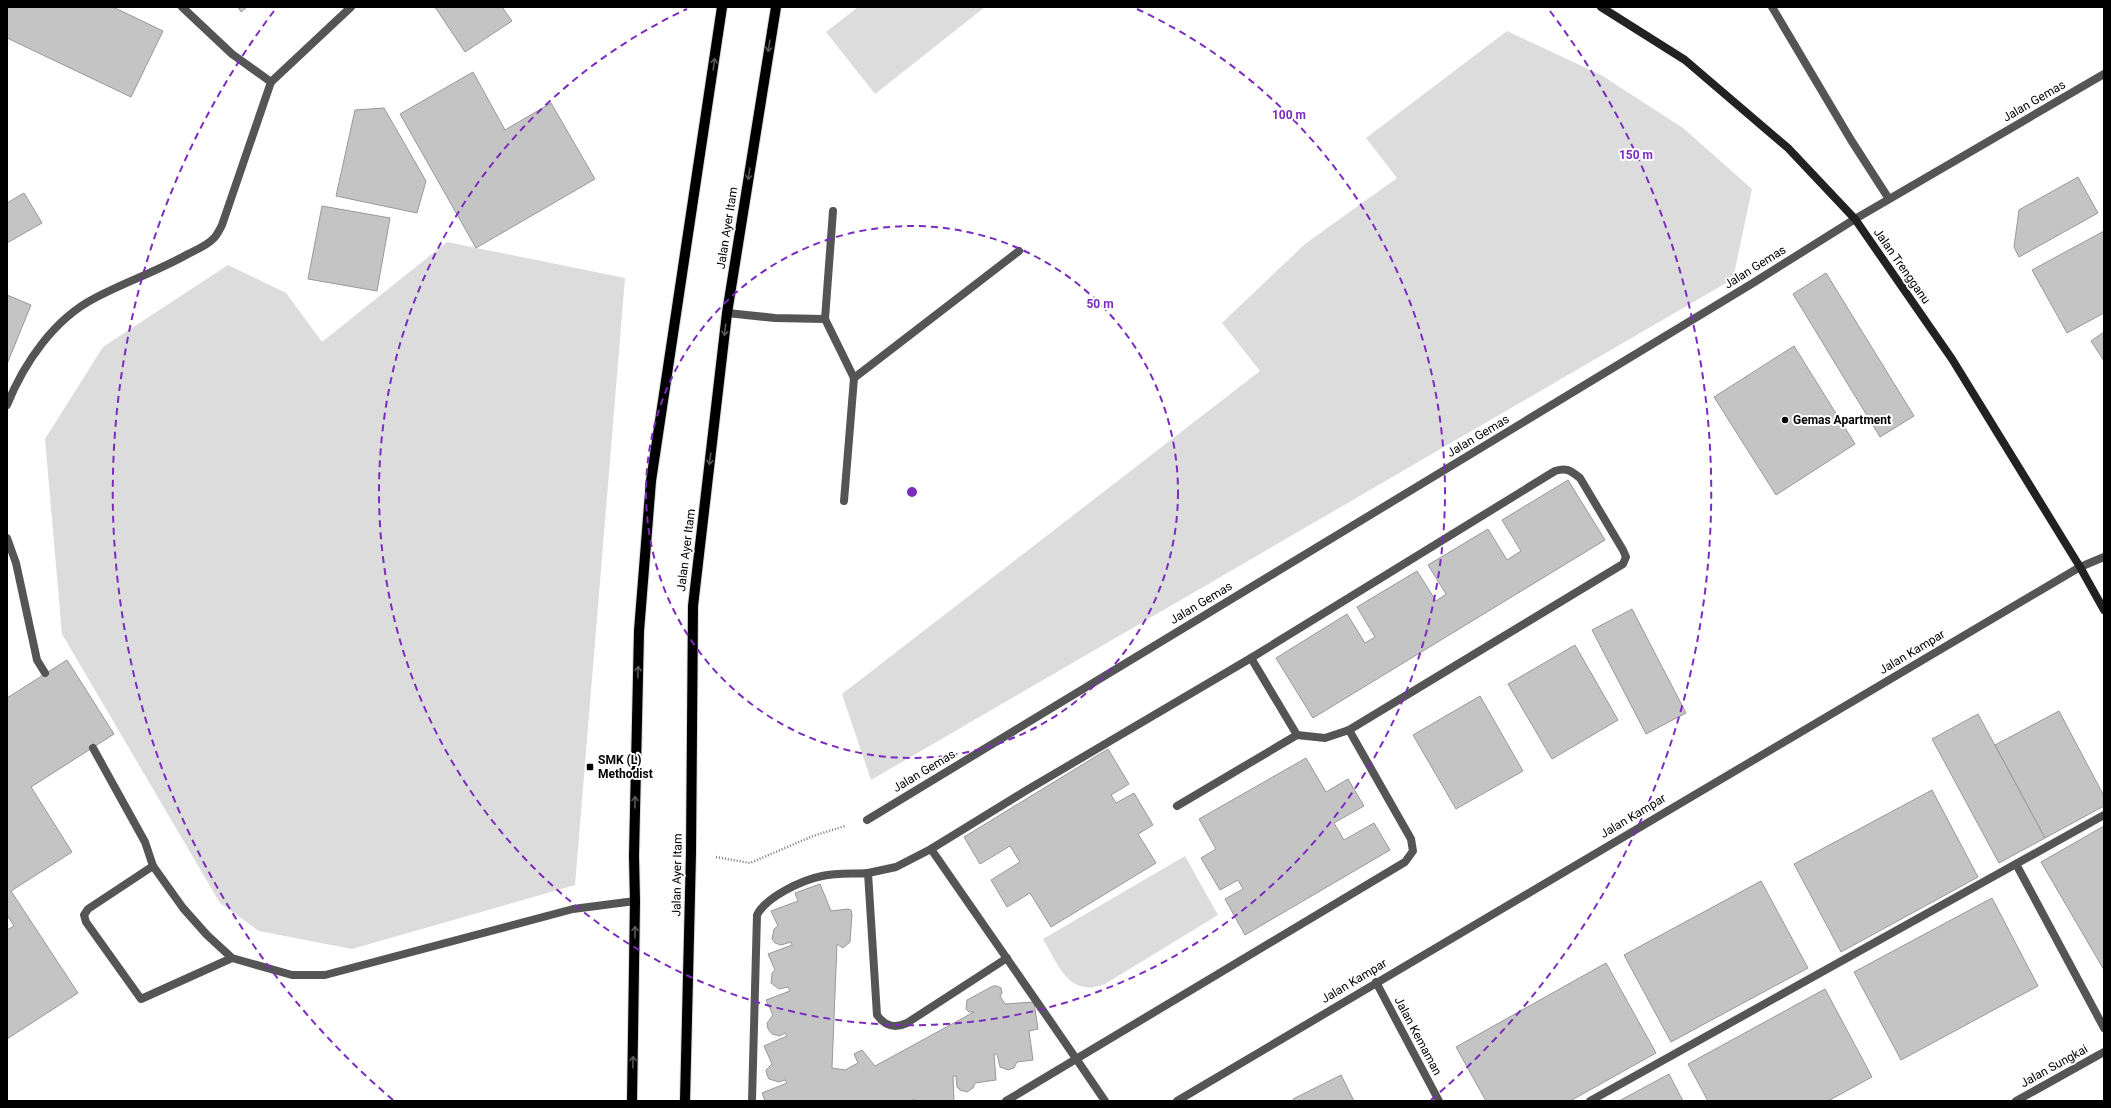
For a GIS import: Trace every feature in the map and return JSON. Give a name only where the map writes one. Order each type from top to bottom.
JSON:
[{"type":"main road","points":[[632,1101],[635,901],[634,856],[639,631],[651,481],[722,7]]},
{"type":"main road","name":"Jalan Ayer Itam","points":[[685,1101],[691,853],[693,606],[726,313],[776,7]]},
{"type":"main road","name":"Jalan Trengganu","points":[[1602,7],[1685,60],[1788,148],[1855,219],[1952,359],[2080,566],[2104,610]]},
{"type":"street","points":[[182,7],[232,54],[271,82]]},
{"type":"street","points":[[7,404],[28,363],[45,340],[67,317],[94,299],[164,268],[214,238],[222,225],[271,82],[351,7]]},
{"type":"street","points":[[1772,7],[1851,140],[1889,200]]},
{"type":"street","name":"Jalan Gemas","points":[[867,820],[1753,283],[1855,219],[2104,74]]},
{"type":"street","points":[[833,211],[825,319],[854,378],[844,501]]},
{"type":"street","points":[[854,378],[1020,251]]},
{"type":"street","points":[[726,313],[775,318],[825,319]]},
{"type":"street","points":[[752,1101],[756,915],[768,901],[800,884],[820,877],[868,873],[896,867],[931,849],[1027,790],[1251,658],[1555,471],[1564,468],[1572,471],[1580,478],[1624,550],[1626,557],[1623,564],[1349,730],[1325,738],[1297,735],[1177,806]]},
{"type":"street","points":[[7,538],[16,563],[37,660],[45,673]]},
{"type":"street","name":"Jalan Kampar","points":[[1177,1101],[2080,566],[2104,557]]},
{"type":"street","points":[[1251,658],[1297,735]]},
{"type":"street","points":[[1006,1101],[1077,1060],[1405,862],[1413,851],[1412,839],[1349,730]]},
{"type":"street","points":[[93,748],[145,842],[153,866],[183,908],[207,935],[232,958],[292,974],[325,975],[573,909],[635,901]]},
{"type":"street","points":[[1590,1101],[2104,815]]},
{"type":"street","points":[[931,849],[1106,1101]]},
{"type":"street","points":[[2016,864],[2104,1028]]},
{"type":"street","points":[[153,866],[88,909],[84,915],[86,922],[137,996],[141,999],[146,997],[232,958]]},
{"type":"street","points":[[868,873],[875,1005],[876,1015],[883,1023],[899,1027],[907,1023],[1007,958]]},
{"type":"street","name":"Jalan Kemaman","points":[[1376,982],[1439,1101]]},
{"type":"street","name":"Jalan Sungkai","points":[[2016,1101],[2104,1052]]},
{"type":"path","points":[[691,853],[750,863],[813,836],[867,820]]},
{"type":"shaded area","points":[[858,7],[985,7],[875,94],[826,32]]},
{"type":"shaded area","points":[[1507,31],[1601,75],[1683,128],[1752,189],[1733,279],[871,780],[842,694],[1260,371],[1222,323],[1305,244],[1397,178],[1366,138]]},
{"type":"shaded area","points":[[447,242],[625,278],[575,885],[352,949],[259,931],[220,903],[62,634],[45,439],[103,347],[228,265],[286,293],[322,342]]},
{"type":"shaded area","points":[[1185,856],[1218,915],[1105,984],[1093,987],[1082,987],[1066,977],[1043,939]]},
{"type":"building","points":[[7,7],[113,7],[163,31],[131,97],[7,38]]},
{"type":"building","points":[[238,7],[247,7],[241,12]]},
{"type":"building","points":[[435,7],[502,7],[512,21],[465,52]]},
{"type":"building","points":[[473,72],[505,130],[551,103],[595,179],[476,248],[400,114]]},
{"type":"building","points":[[384,108],[426,181],[417,213],[336,196],[355,110]]},
{"type":"building","points":[[2078,177],[2098,213],[2019,257],[2014,247],[2019,210]]},
{"type":"building","points":[[24,193],[42,223],[7,243],[7,203]]},
{"type":"building","points":[[322,206],[390,218],[377,291],[308,279]]},
{"type":"building","points":[[2104,231],[2104,313],[2067,333],[2032,270]]},
{"type":"building","points":[[1826,273],[1914,416],[1880,437],[1793,294]]},
{"type":"building","points":[[7,295],[31,305],[7,364]]},
{"type":"building","points":[[2104,332],[2104,361],[2091,341]]},
{"type":"building","name":"Gemas Apartment","points":[[1794,346],[1855,444],[1776,495],[1714,397]]},
{"type":"building","points":[[1568,480],[1605,540],[1313,718],[1276,658],[1347,614],[1365,643],[1375,637],[1357,607],[1417,571],[1436,601],[1446,594],[1428,565],[1488,529],[1507,560],[1521,551],[1502,520]]},
{"type":"building","points":[[1632,609],[1686,713],[1646,734],[1592,630]]},
{"type":"building","points":[[1575,645],[1618,720],[1552,759],[1508,684]]},
{"type":"building","points":[[67,660],[114,734],[31,787],[72,852],[11,891],[78,993],[7,1039],[7,930],[14,926],[7,915],[7,698]]},
{"type":"building","points":[[1480,696],[1523,771],[1456,809],[1413,735]]},
{"type":"building","points":[[2059,711],[2104,796],[2104,806],[2045,838],[1995,745]]},
{"type":"building","points":[[1978,714],[2045,838],[1999,863],[1932,739]]},
{"type":"building","points":[[1108,749],[1129,784],[1111,795],[1116,803],[1134,793],[1153,825],[1138,834],[1156,863],[1051,927],[1030,893],[1007,907],[991,880],[1020,862],[1010,846],[980,864],[964,837]]},
{"type":"building","points":[[1306,758],[1326,792],[1348,779],[1364,806],[1334,823],[1344,840],[1374,823],[1390,850],[1245,935],[1225,899],[1243,889],[1238,880],[1220,890],[1201,858],[1216,849],[1199,819]]},
{"type":"building","points":[[1932,790],[1978,877],[1841,952],[1794,864]]},
{"type":"building","points":[[2104,826],[2104,970],[2041,862]]},
{"type":"building","points":[[1761,881],[1808,968],[1671,1042],[1624,955]]},
{"type":"building","points":[[820,884],[831,911],[848,909],[851,910],[852,914],[850,942],[843,948],[837,944],[832,1068],[845,1070],[858,1063],[854,1054],[862,1050],[875,1066],[974,1012],[969,1012],[966,1009],[967,1000],[993,986],[1001,988],[1002,993],[1000,996],[1005,1004],[1034,1002],[1038,1029],[1029,1031],[1033,1060],[1017,1062],[1014,1068],[1008,1070],[1000,1067],[997,1054],[994,1054],[996,1080],[975,1083],[973,1088],[967,1092],[960,1090],[957,1087],[956,1076],[953,1076],[954,1101],[914,1101],[914,1099],[911,1101],[765,1101],[762,1093],[787,1083],[785,1080],[779,1082],[769,1079],[767,1075],[766,1070],[772,1064],[764,1046],[787,1036],[785,1033],[780,1036],[772,1034],[768,1029],[767,1023],[773,1015],[766,1000],[790,991],[788,987],[779,989],[771,983],[772,973],[775,970],[768,954],[792,945],[791,942],[781,945],[775,943],[772,939],[774,929],[778,926],[771,911],[798,901],[795,893]]},
{"type":"building","points":[[1992,898],[2038,986],[1901,1060],[1854,972]]},
{"type":"building","points":[[1606,963],[1656,1053],[1570,1101],[1486,1101],[1456,1047]]},
{"type":"building","points":[[1825,989],[1872,1077],[1828,1101],[1708,1101],[1688,1064]]},
{"type":"building","points":[[1669,1074],[1683,1101],[1619,1101]]},
{"type":"building","points":[[1341,1075],[1354,1101],[1294,1101],[1293,1099]]},
{"type":"place","name":"Gemas Apartment","points":[[1785,420]]},
{"type":"place","name":"SMK (L) Methodist","points":[[590,767]]}]
